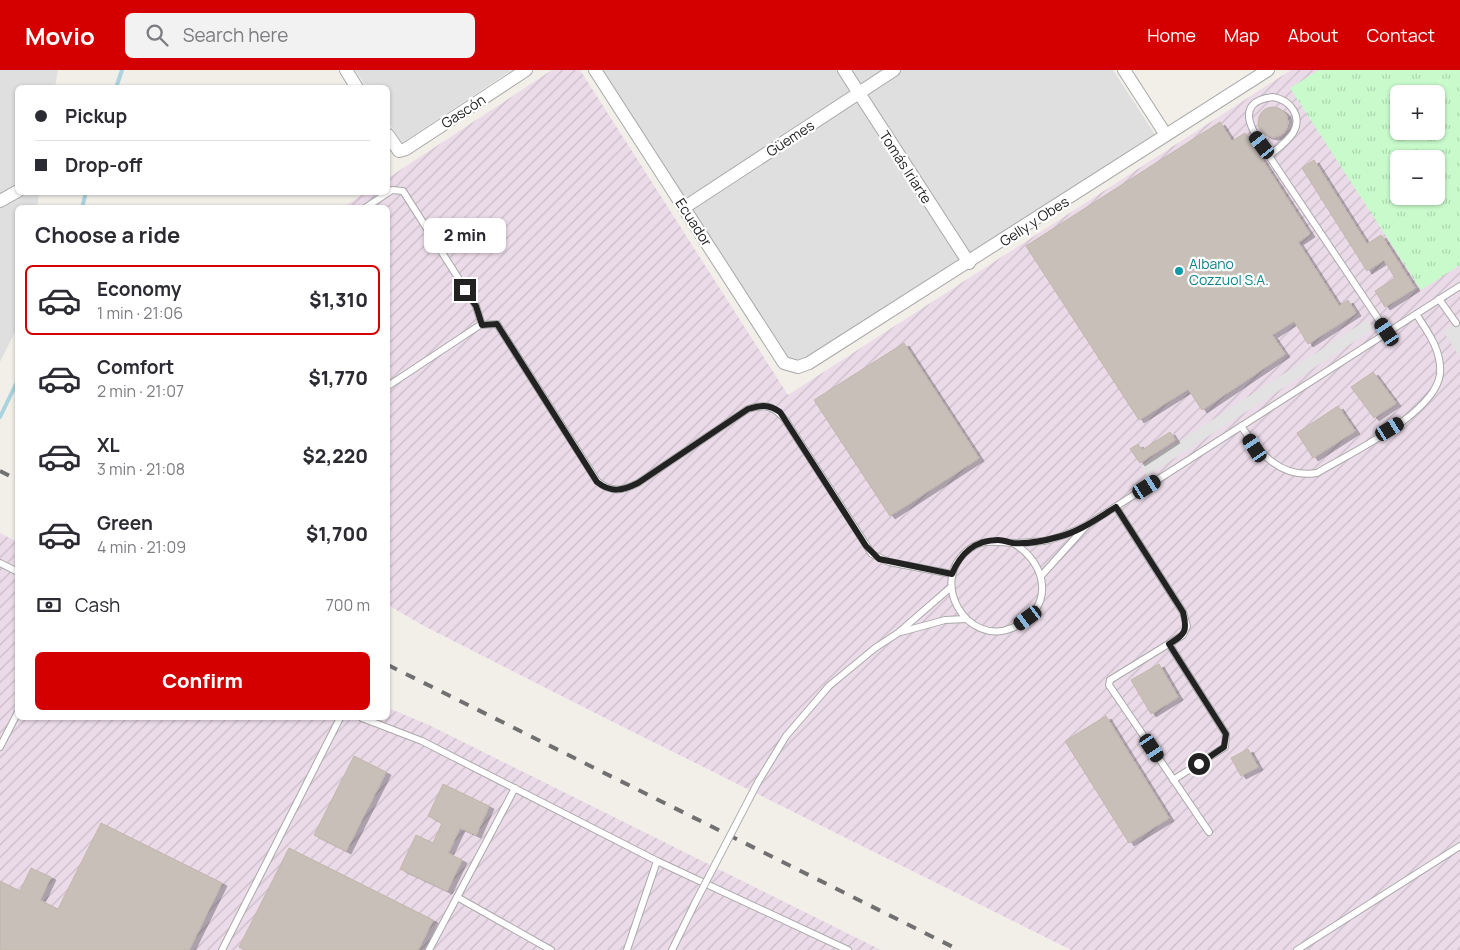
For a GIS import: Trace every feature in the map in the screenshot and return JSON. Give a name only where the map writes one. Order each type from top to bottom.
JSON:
[{"type":"street","points":[[346,70],[355,85]]},
{"type":"street","name":"Gascón","points":[[390,138],[399,151],[406,149],[526,70]]},
{"type":"street","name":"Ecuador","points":[[595,70],[784,363],[798,367]]},
{"type":"street","name":"Tomás Iriarte","points":[[844,70],[969,263]]},
{"type":"street","name":"Güemes","points":[[685,207],[894,70]]},
{"type":"street","points":[[1124,70],[1166,135]]},
{"type":"street","name":"Gelly y Obes","points":[[798,367],[809,363],[969,263],[1268,70]]},
{"type":"street","points":[[0,202],[15,193]]},
{"type":"lane","points":[[1270,156],[1289,138],[1296,124],[1296,116],[1288,103],[1274,97],[1266,98],[1253,106],[1249,121],[1254,135],[1270,156],[1387,332]]},
{"type":"lane","points":[[390,191],[403,191],[476,306],[482,325]]},
{"type":"lane","points":[[369,205],[384,195]]},
{"type":"lane","points":[[1012,543],[1061,537],[1087,525],[1460,286]]},
{"type":"lane","points":[[1439,299],[1456,323]]},
{"type":"lane","points":[[1241,426],[1263,457],[1290,472],[1305,475],[1317,473],[1405,420],[1431,397],[1437,387],[1440,372],[1438,351],[1416,314]]},
{"type":"lane","points":[[390,385],[482,325],[497,324],[597,482],[606,489],[616,490],[627,489],[748,409],[761,405],[772,407],[786,421],[872,554],[889,562],[952,574]]},
{"type":"lane","points":[[1116,507],[1183,612],[1187,626],[1183,636],[1110,680],[1109,685],[1208,832]]},
{"type":"lane","points":[[1041,576],[1087,525]]},
{"type":"lane","points":[[1000,540],[1012,543],[1026,550],[1036,562],[1041,576],[1042,588],[1036,609],[1019,625],[1008,630],[986,630],[966,619],[955,604],[951,587],[952,574],[957,562],[975,545],[1000,540]]},
{"type":"lane","points":[[0,563],[15,570]]},
{"type":"lane","points":[[672,950],[758,782],[786,736],[823,692],[875,648],[898,633],[951,587]]},
{"type":"lane","points":[[898,633],[945,620],[966,619]]},
{"type":"lane","points":[[1169,644],[1226,734],[1227,741],[1224,747],[1173,780]]},
{"type":"lane","points":[[0,747],[15,718]]},
{"type":"lane","points":[[222,950],[339,720]]},
{"type":"lane","points":[[367,720],[422,741],[658,861],[848,950]]},
{"type":"lane","points":[[429,950],[515,788]]},
{"type":"lane","points":[[1297,950],[1460,846]]},
{"type":"lane","points":[[627,950],[658,861]]},
{"type":"lane","points":[[457,898],[551,950]]},
{"type":"shaded area","points":[[0,70],[58,70],[55,85],[15,85],[15,195],[39,195],[37,205],[15,205],[15,332],[0,362]]},
{"type":"shaded area","points":[[355,70],[512,70],[402,143],[390,124],[390,85],[365,85]]},
{"type":"shaded area","points":[[552,70],[580,70],[788,395],[1291,70],[1460,70],[1460,950],[1071,950],[607,719],[422,625],[390,606],[390,205],[347,205],[362,195],[390,195],[390,177]]},
{"type":"shaded area","points":[[602,70],[1113,70],[1156,136],[803,360],[787,358]]},
{"type":"shaded area","points":[[1367,320],[1374,329],[1147,476],[1141,466]]},
{"type":"shaded area","points":[[1460,321],[1460,357],[1443,331]]},
{"type":"shaded area","points":[[0,533],[15,541],[15,720],[390,720],[390,709],[429,725],[881,950],[0,950]]},
{"type":"green space","points":[[1319,70],[1460,70],[1460,265],[1421,290],[1290,88]]},
{"type":"building","points":[[1273,107],[1284,111],[1288,122],[1284,133],[1273,137],[1262,133],[1258,122],[1262,111]]},
{"type":"building","name":"Albano Cozzuol S.A.","points":[[1220,122],[1232,141],[1245,133],[1310,234],[1298,242],[1339,306],[1348,300],[1356,313],[1308,344],[1294,321],[1272,335],[1285,354],[1202,410],[1188,389],[1139,420],[1026,246]]},
{"type":"building","points":[[1314,160],[1367,244],[1381,235],[1415,288],[1385,307],[1375,291],[1395,278],[1384,260],[1367,271],[1302,168]]},
{"type":"building","points":[[904,343],[979,458],[890,516],[814,400]]},
{"type":"building","points":[[1373,372],[1396,403],[1374,418],[1351,387]]},
{"type":"building","points":[[1338,406],[1355,431],[1313,458],[1297,433]]},
{"type":"building","points":[[1170,432],[1175,440],[1140,463],[1130,449],[1138,444],[1142,450]]},
{"type":"building","points":[[1159,664],[1178,697],[1151,714],[1131,680]]},
{"type":"building","points":[[1106,716],[1169,818],[1129,843],[1065,741]]},
{"type":"building","points":[[1248,749],[1258,767],[1241,776],[1231,758]]},
{"type":"building","points":[[354,756],[386,772],[346,851],[314,835]]},
{"type":"building","points":[[443,784],[489,806],[476,835],[460,828],[448,853],[462,860],[447,891],[400,869],[416,835],[433,843],[442,823],[428,816]]},
{"type":"building","points":[[101,823],[222,883],[189,950],[0,950],[0,881],[20,891],[31,868],[51,877],[40,900],[58,909]]},
{"type":"building","points":[[289,848],[433,920],[418,950],[244,950],[239,947]]},
{"type":"waterway","points":[[117,85],[122,70]]},
{"type":"waterway","points":[[83,205],[85,195]]},
{"type":"waterway","points":[[0,417],[15,386]]},
{"type":"railway","points":[[0,471],[15,478]]},
{"type":"railway","points":[[390,666],[959,950]]},
{"type":"place","name":"Albano Cozzuol S.A.","points":[[1179,271]]},
{"type":"route","points":[[465,290],[476,306],[482,325],[497,324],[597,482],[606,489],[627,489],[748,409],[761,405],[772,407],[780,412],[866,546],[879,559],[889,562],[952,574],[957,562],[965,552],[975,545],[987,541],[1000,540],[1012,543],[1061,537],[1087,525],[1116,507],[1183,612],[1187,626],[1183,636],[1169,644],[1226,734],[1227,741],[1224,747],[1199,764]]}]
